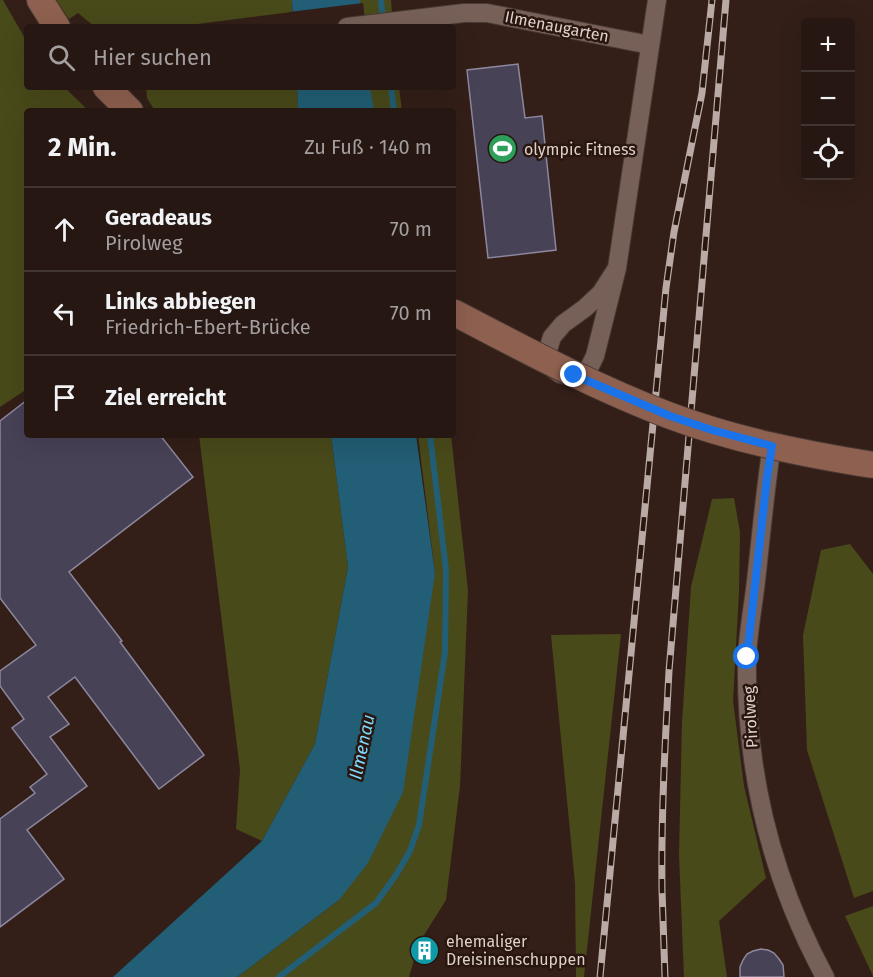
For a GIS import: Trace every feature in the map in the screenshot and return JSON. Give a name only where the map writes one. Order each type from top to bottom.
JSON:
[{"type":"main road","points":[[40,0],[55,24]]},
{"type":"main road","points":[[109,90],[127,108]]},
{"type":"main road","points":[[456,314],[574,375],[670,416],[772,446],[873,465]]},
{"type":"street","points":[[617,268],[600,293],[585,308],[563,324],[552,337],[547,353],[551,367],[560,374],[574,376],[588,369],[596,356],[617,268],[657,0]]},
{"type":"street","name":"Ilmenaugarten","points":[[371,24],[464,13],[487,13],[650,45]]},
{"type":"street","name":"Pirolweg","points":[[772,446],[747,657],[749,729],[756,787],[771,847],[789,899],[825,977]]},
{"type":"shaded area","points":[[0,0],[3,0],[24,37],[24,90],[67,90],[86,108],[24,108],[24,391],[0,407]]},
{"type":"shaded area","points":[[56,0],[292,0],[292,12],[198,24],[91,24],[78,13],[69,19]]},
{"type":"shaded area","points":[[359,0],[391,0],[393,24],[362,24]]},
{"type":"shaded area","points":[[146,90],[297,90],[298,108],[153,108],[147,98]]},
{"type":"shaded area","points":[[368,90],[399,90],[402,108],[371,108]]},
{"type":"shaded area","points":[[199,438],[331,438],[348,567],[315,744],[262,841],[236,829],[240,770]]},
{"type":"shaded area","points":[[418,438],[451,438],[468,591],[460,786],[446,900],[419,943],[409,977],[237,977],[339,900],[435,573]]},
{"type":"shaded area","points":[[734,498],[740,532],[733,701],[744,786],[766,878],[719,921],[727,977],[684,977],[679,855],[682,722],[691,587],[712,499]]},
{"type":"shaded area","points":[[850,544],[873,574],[873,891],[854,898],[807,750],[803,635],[821,550]]},
{"type":"shaded area","points":[[621,634],[584,977],[576,977],[575,883],[551,635]]},
{"type":"shaded area","points":[[873,906],[873,976],[845,916]]},
{"type":"water","points":[[292,0],[360,0],[363,24],[293,24]]},
{"type":"water","points":[[297,90],[370,90],[374,108],[298,108]]},
{"type":"water","name":"Ilmenau","points":[[331,438],[416,438],[435,573],[403,792],[368,863],[339,900],[237,977],[113,977],[262,841],[315,744],[348,567]]},
{"type":"pier","points":[[363,3],[366,24],[290,24],[289,12]]},
{"type":"building","points":[[518,64],[525,118],[542,116],[556,250],[488,258],[467,70]]},
{"type":"building","points":[[24,402],[24,438],[162,438],[193,477],[69,572],[204,755],[159,789],[75,677],[48,697],[69,724],[50,737],[87,786],[27,830],[64,879],[0,927],[0,819],[35,793],[30,787],[47,774],[12,728],[24,719],[0,686],[0,671],[36,645],[0,598],[0,421]]},
{"type":"building","points":[[761,949],[774,953],[779,959],[783,965],[784,977],[740,977],[740,967],[747,954]]},
{"type":"waterway","points":[[381,0],[383,20]]},
{"type":"waterway","points":[[391,90],[394,108]]},
{"type":"waterway","points":[[279,977],[376,903],[410,851],[419,825],[445,652],[446,570],[430,438]]},
{"type":"railway","points":[[600,977],[666,288],[674,232],[702,93],[712,0]]},
{"type":"railway","points":[[665,977],[662,835],[669,671],[726,0]]},
{"type":"place","name":"olympic Fitness","points":[[503,149]]},
{"type":"place","name":"ehemaliger Dreisinenschuppen","points":[[425,950]]},
{"type":"route","points":[[574,375],[670,416],[772,446],[747,657]]}]
